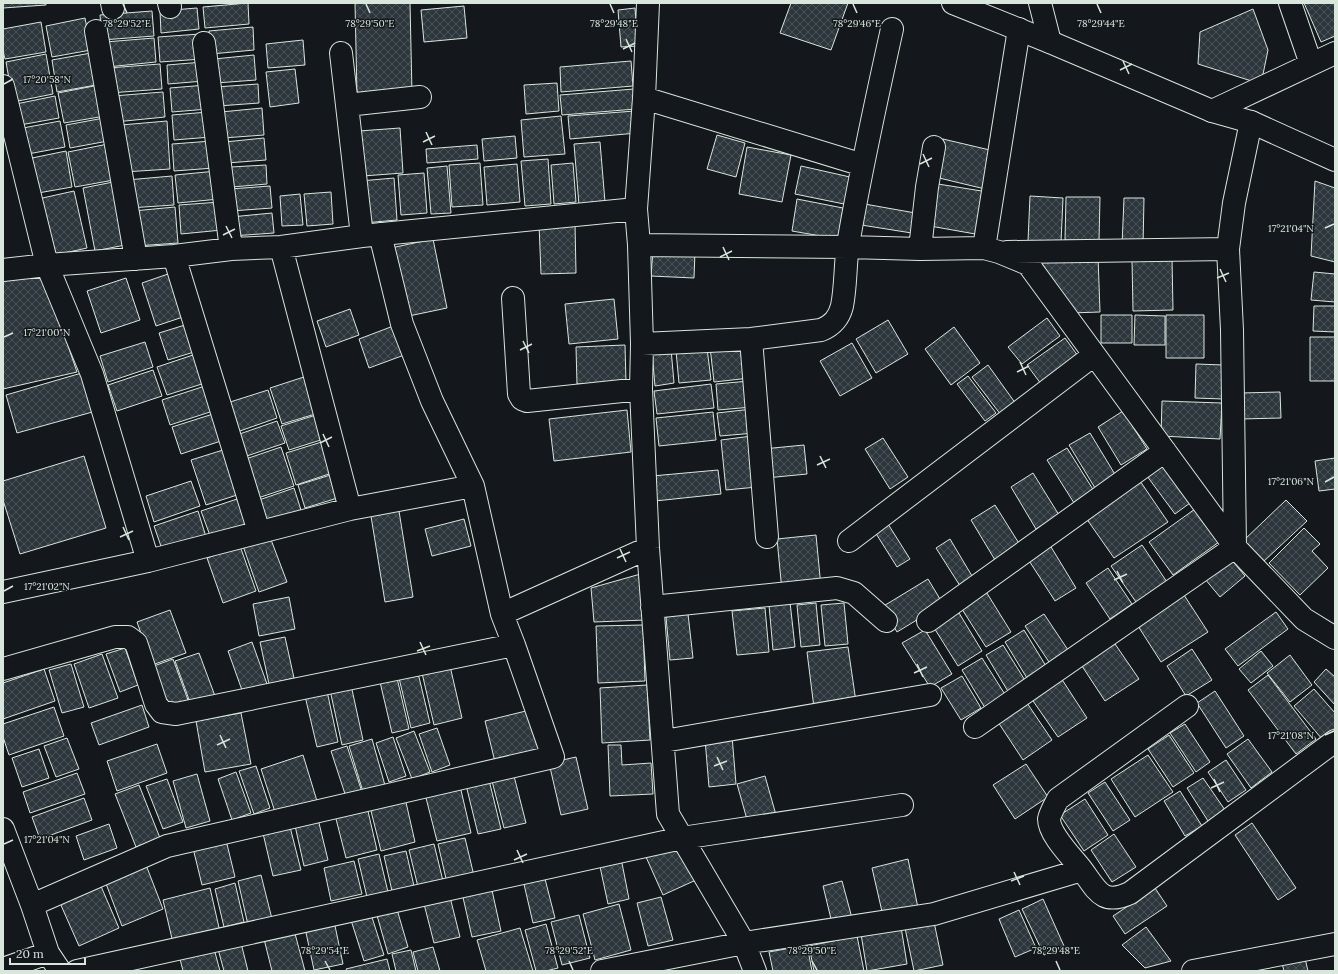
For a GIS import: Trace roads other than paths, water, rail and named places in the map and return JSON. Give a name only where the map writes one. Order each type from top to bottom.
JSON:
[{"type":"street","points":[[648,3],[644,98],[636,209],[639,245],[642,344],[641,389],[648,548],[664,741],[668,814],[744,943],[755,971]]},
{"type":"street","points":[[953,3],[1019,29],[1212,111],[1251,122],[1335,160]]},
{"type":"street","points":[[1040,3],[1050,42]]},
{"type":"street","points":[[1290,3],[1312,64]]},
{"type":"street","points":[[642,344],[751,339],[822,330],[831,326],[838,317],[842,306],[848,246],[863,165],[892,29]]},
{"type":"street","points":[[991,250],[1019,29]]},
{"type":"street","points":[[96,31],[136,259]]},
{"type":"street","points":[[204,43],[232,249]]},
{"type":"street","points":[[32,905],[167,846],[553,757],[502,614],[473,486],[432,400],[402,324],[371,235],[347,105],[341,53]]},
{"type":"street","points":[[1212,111],[1335,53]]},
{"type":"street","points":[[3,86],[47,264],[92,374],[148,561]]},
{"type":"street","points":[[347,105],[420,97]]},
{"type":"street","points":[[644,98],[863,165]]},
{"type":"street","points":[[1235,547],[1232,330],[1228,249],[1234,203],[1251,122]]},
{"type":"street","points":[[920,249],[934,147]]},
{"type":"street","points":[[3,270],[47,264],[174,256],[232,249],[281,247],[371,235],[636,209]]},
{"type":"street","points":[[639,245],[848,246],[991,250],[1228,249]]},
{"type":"street","points":[[281,247],[350,509]]},
{"type":"street","points":[[991,250],[1028,264],[1235,547],[1304,619],[1335,638]]},
{"type":"street","points":[[174,256],[259,532]]},
{"type":"street","points":[[513,298],[519,394],[522,399],[527,401],[641,389]]},
{"type":"street","points":[[751,339],[767,537]]},
{"type":"street","points":[[849,541],[1094,355]]},
{"type":"street","points":[[928,621],[1165,452]]},
{"type":"street","points":[[3,592],[148,561],[350,509],[473,486]]},
{"type":"street","points":[[975,727],[1235,547]]},
{"type":"street","points":[[502,614],[648,548]]},
{"type":"street","points":[[652,607],[837,588],[854,593],[886,621]]},
{"type":"street","points":[[3,669],[115,637],[128,637],[136,644],[156,704],[162,712],[176,714],[514,645]]},
{"type":"street","points":[[664,741],[930,696]]},
{"type":"street","points":[[1187,706],[1058,798],[1049,820],[1054,834],[1099,894],[1106,898],[1123,897],[1130,893],[1335,742]]},
{"type":"street","points":[[76,971],[682,838],[902,805]]},
{"type":"street","points":[[3,829],[32,905],[48,953],[60,971]]},
{"type":"street","points":[[602,971],[744,943],[934,914],[1082,870]]},
{"type":"street","points":[[1193,971],[1335,944]]},
{"type":"street","points":[[3,969],[48,953]]}]
